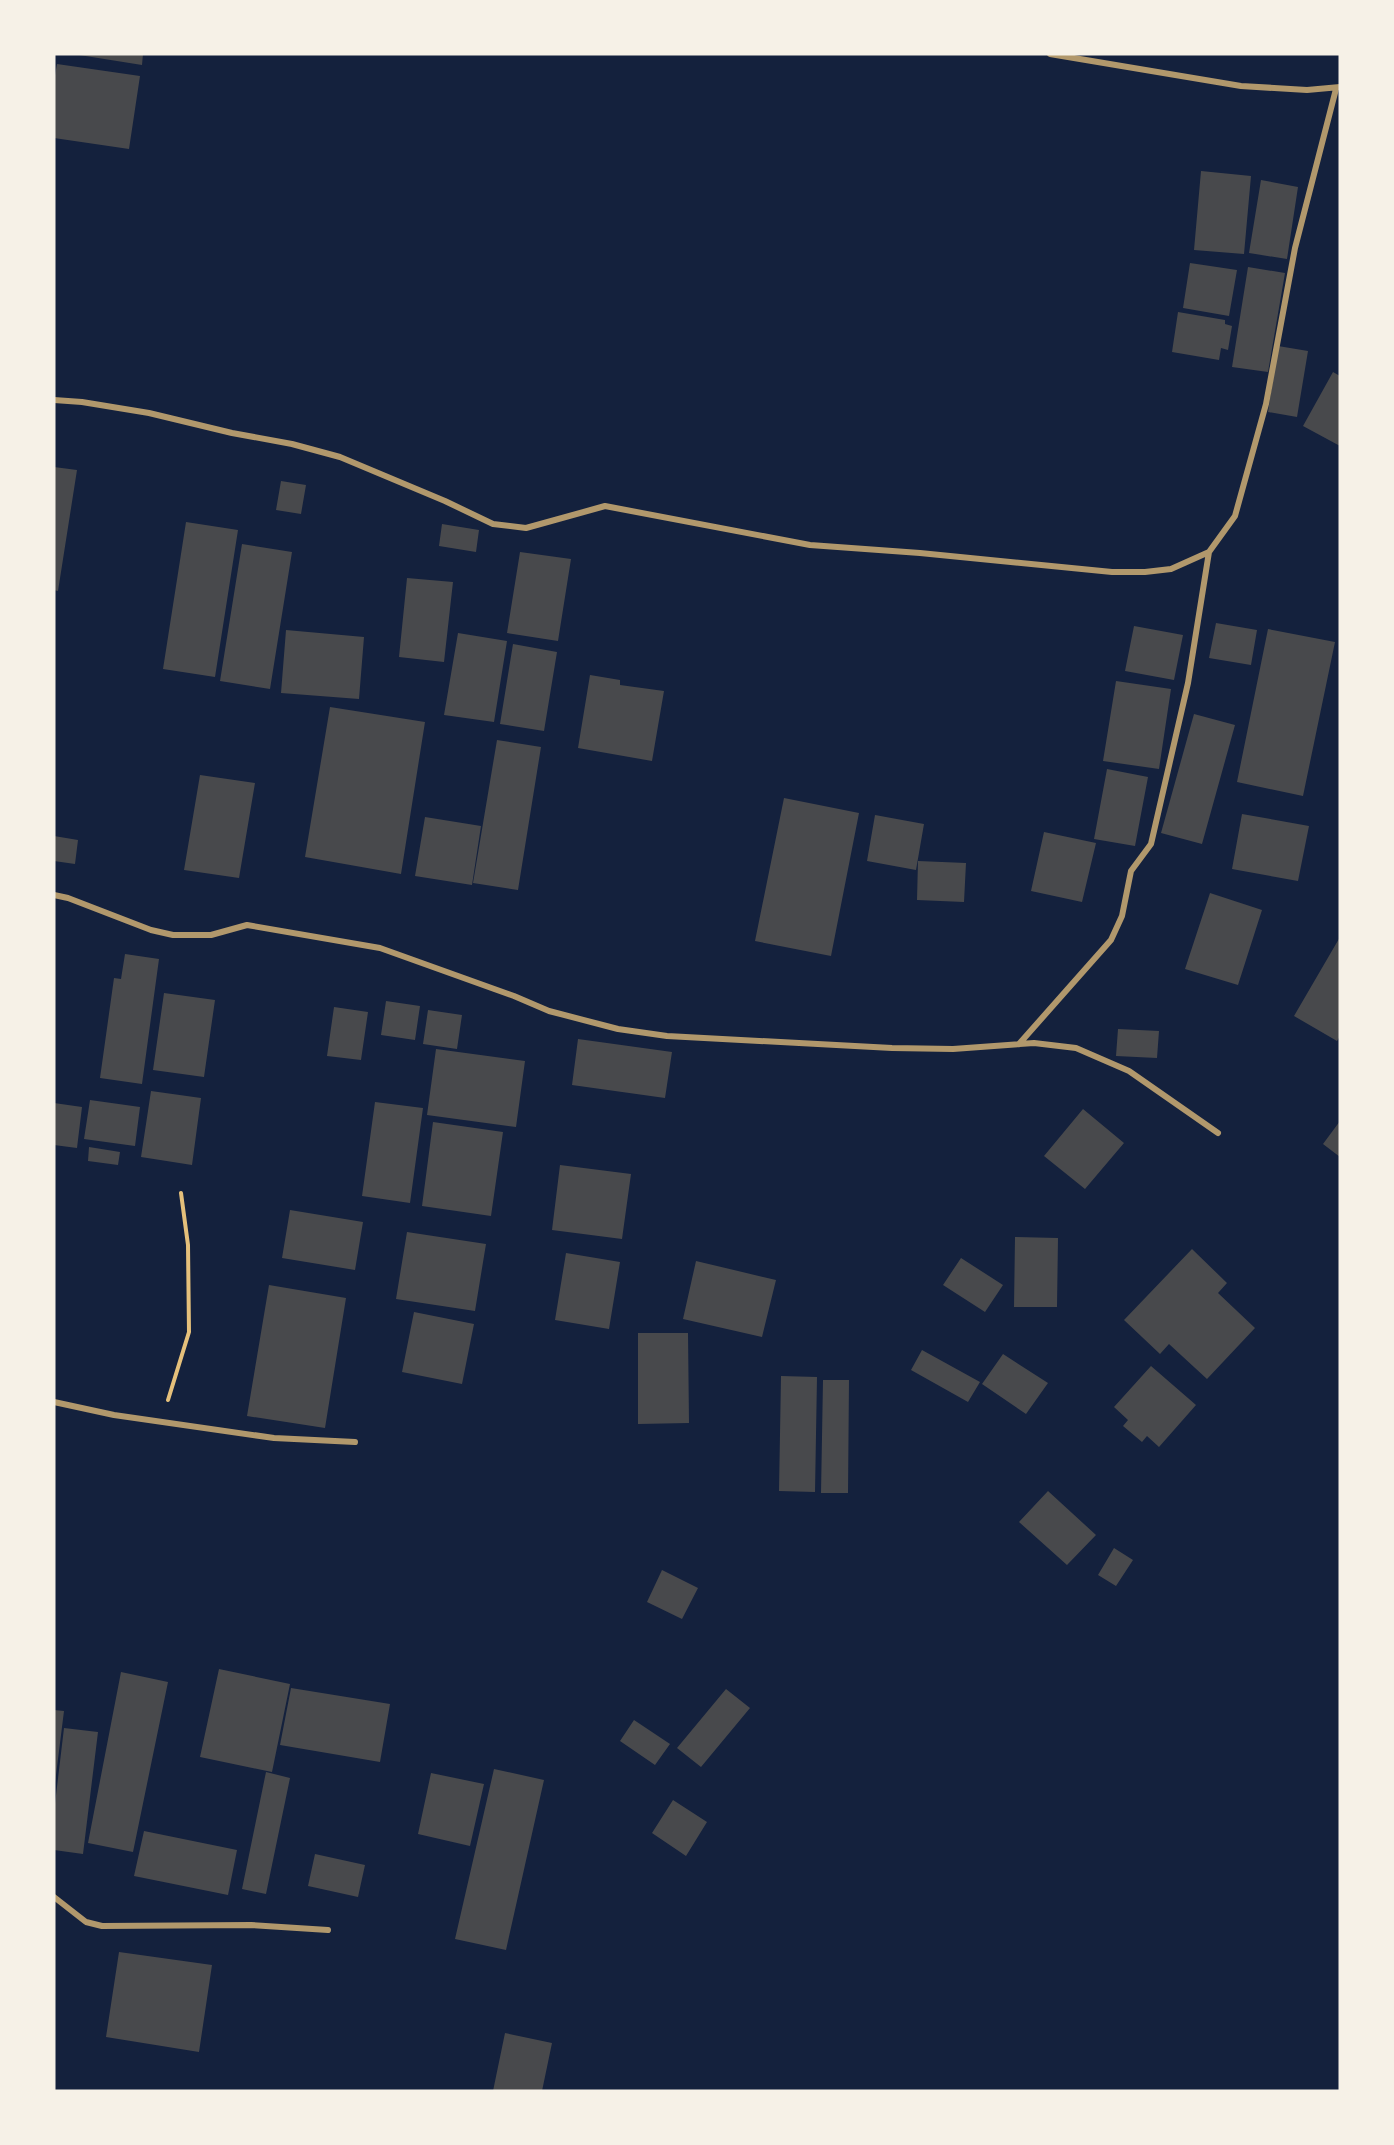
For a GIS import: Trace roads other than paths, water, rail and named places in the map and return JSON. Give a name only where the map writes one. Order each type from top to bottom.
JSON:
[{"type":"street","points":[[1018,1044],[1111,940],[1122,916],[1131,871],[1151,844],[1188,683],[1209,552],[1235,516],[1266,404],[1295,248],[1338,88],[1307,90],[1241,86],[1050,54]]},
{"type":"street","points":[[54,400],[82,402],[149,413],[232,433],[292,444],[340,458],[445,501],[493,524],[526,528],[605,506],[810,545],[920,553],[1112,572],[1171,569],[1209,552]]},
{"type":"street","points":[[54,896],[68,898],[151,930],[173,935],[211,935],[248,925],[380,948],[514,996],[549,1011],[628,1030],[667,1036],[892,1048],[953,1049],[1034,1042],[1076,1048],[1129,1071],[1218,1133]]},
{"type":"street","points":[[54,1402],[114,1415],[274,1438],[355,1442]]},
{"type":"street","points":[[54,1898],[86,1922],[102,1926],[251,1925],[328,1930]]}]
